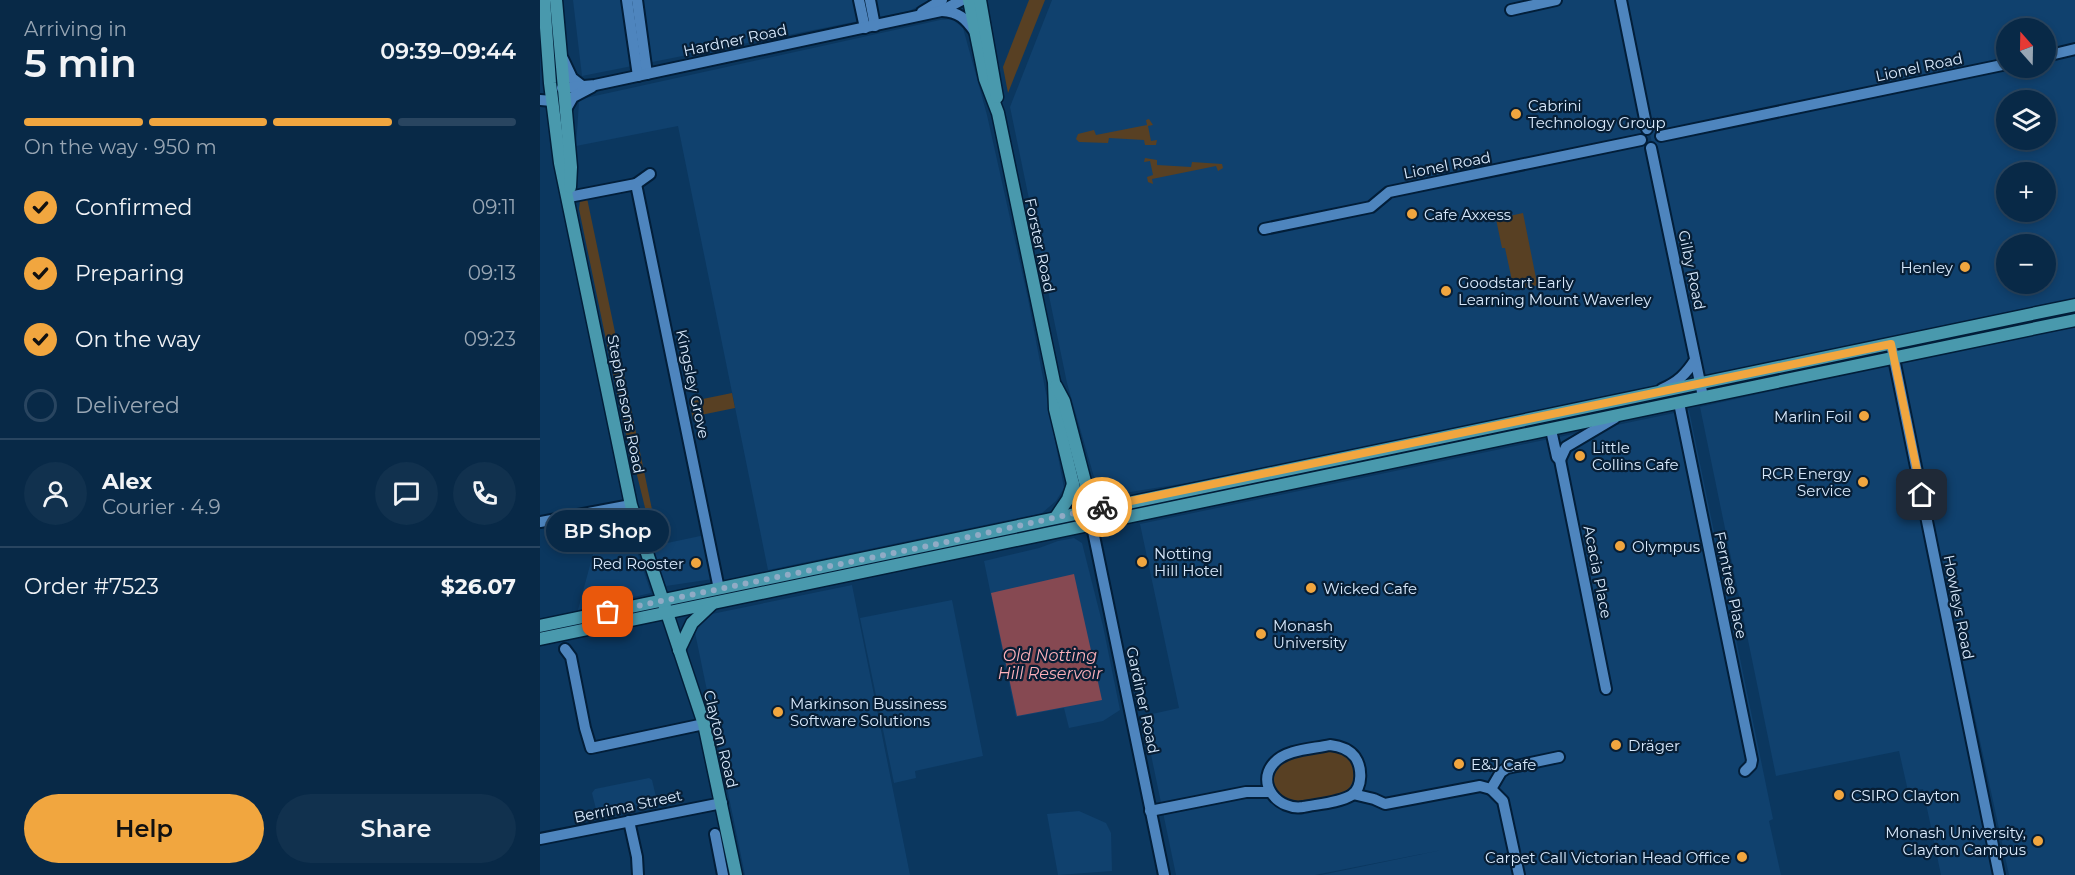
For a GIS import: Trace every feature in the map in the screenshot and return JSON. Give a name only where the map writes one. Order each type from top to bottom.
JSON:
[{"type":"main road","name":"Stephensons Road","points":[[544,0],[550,83],[546,100],[631,504],[666,614]]},
{"type":"main road","name":"Stephensons Road","points":[[555,0],[571,167],[568,197]]},
{"type":"main road","name":"Forster Road","points":[[969,0],[985,79],[998,113]]},
{"type":"main road","name":"Forster Road","points":[[980,0],[998,113],[1054,382],[1055,409],[1073,483],[1087,510]]},
{"type":"main road","points":[[546,100],[562,88]]},
{"type":"main road","points":[[540,639],[787,589],[966,544],[1087,510],[1646,396],[2075,305]]},
{"type":"main road","points":[[540,626],[785,576],[966,544],[1091,527],[2075,320]]},
{"type":"main road","name":"Forster Road","points":[[1054,382],[1064,401],[1086,486],[1087,510],[1091,527]]},
{"type":"main road","points":[[1335,460],[1339,474]]},
{"type":"main road","points":[[1056,517],[1068,499],[1073,483]]},
{"type":"main road","points":[[1086,486],[1102,496],[1125,503]]},
{"type":"main road","points":[[785,576],[787,589]]},
{"type":"main road","points":[[679,650],[692,623],[712,605]]},
{"type":"main road","name":"Clayton Road","points":[[666,614],[704,724],[736,875]]},
{"type":"street","points":[[627,0],[643,75]]},
{"type":"street","points":[[637,0],[643,75]]},
{"type":"street","points":[[859,0],[870,27]]},
{"type":"street","points":[[870,0],[870,27]]},
{"type":"street","name":"Hardner Road","points":[[562,88],[595,85],[870,27],[963,0]]},
{"type":"street","points":[[1511,10],[1556,0]]},
{"type":"street","points":[[1621,0],[1647,129]]},
{"type":"street","points":[[941,6],[966,18],[975,32]]},
{"type":"street","points":[[2056,54],[2075,50]]},
{"type":"street","points":[[561,53],[572,78],[581,85]]},
{"type":"street","name":"Lionel Road","points":[[1661,136],[1996,66]]},
{"type":"street","points":[[540,93],[550,83]]},
{"type":"street","points":[[565,111],[574,96],[595,85]]},
{"type":"street","points":[[1654,128],[1661,136],[1658,146],[1651,148],[1644,146],[1641,140],[1642,133],[1647,129],[1654,128]]},
{"type":"street","name":"Lionel Road","points":[[1264,229],[1371,207],[1389,192],[1641,140]]},
{"type":"street","name":"Gilby Road","points":[[1651,148],[1703,398]]},
{"type":"street","points":[[568,197],[636,184],[650,174]]},
{"type":"street","name":"Kingsley Grove","points":[[636,184],[719,590]]},
{"type":"street","name":"Howleys Road","points":[[1891,344],[1999,875]]},
{"type":"street","points":[[1646,396],[1672,385],[1686,375],[1695,360]]},
{"type":"street","name":"Ferntree Place","points":[[1678,403],[1752,760],[1751,765],[1745,771]]},
{"type":"street","points":[[1560,460],[1566,447],[1621,415]]},
{"type":"street","name":"Acacia Place","points":[[1551,430],[1557,457],[1560,460],[1606,689]]},
{"type":"street","points":[[540,522],[631,504]]},
{"type":"street","name":"Gardiner Road","points":[[1091,527],[1164,875]]},
{"type":"street","points":[[565,649],[571,657],[591,748],[704,724]]},
{"type":"street","points":[[1353,794],[1360,781],[1360,773],[1354,756],[1340,746],[1330,746],[1282,757],[1273,764],[1268,780],[1270,792],[1280,803],[1299,808],[1353,794],[1392,804],[1480,786],[1491,789],[1503,801],[1519,875]]},
{"type":"street","points":[[1491,789],[1501,772],[1507,768],[1559,757]]},
{"type":"street","points":[[1246,792],[1268,780]]},
{"type":"street","points":[[1360,781],[1374,799]]},
{"type":"street","points":[[1150,811],[1246,792],[1270,792]]},
{"type":"street","name":"Berrima Street","points":[[540,839],[722,803]]},
{"type":"street","points":[[629,821],[637,857],[638,875]]},
{"type":"street","points":[[715,834],[723,875]]},
{"type":"shaded area","points":[[573,0],[931,0],[909,11],[582,76]]},
{"type":"shaded area","points":[[1029,0],[1045,0],[1008,93],[1003,67]]},
{"type":"shaded area","points":[[1052,0],[1615,0],[1691,343],[1647,118],[1627,0],[2075,0],[2075,299],[1700,384],[1248,473],[1118,494],[1094,477],[1067,383],[1010,107]]},
{"type":"shaded area","points":[[952,19],[963,28],[987,115],[1028,299],[1064,488],[1056,501],[1042,513],[768,570],[678,126],[576,146],[579,102],[581,99]]},
{"type":"shaded area","points":[[1149,119],[1153,125],[1148,126],[1151,141],[1157,140],[1156,145],[1145,145],[1144,140],[1109,138],[1108,143],[1079,142],[1076,139],[1078,134],[1094,130],[1096,135],[1147,125],[1146,120]]},
{"type":"shaded area","points":[[1145,158],[1157,160],[1157,165],[1191,167],[1192,162],[1222,164],[1223,168],[1218,171],[1216,166],[1152,179],[1153,184],[1148,182],[1147,177],[1153,175],[1150,161],[1144,162]]},
{"type":"shaded area","points":[[587,198],[659,543],[655,544],[624,427],[579,209],[580,201]]},
{"type":"shaded area","points":[[1523,213],[1536,278],[1545,277],[1545,281],[1539,285],[1514,290],[1496,219]]},
{"type":"shaded area","points":[[2075,323],[2075,875],[2009,875],[1898,361]]},
{"type":"shaded area","points":[[1889,365],[1993,875],[1941,875],[1923,789],[1908,791],[1899,751],[1776,776],[1700,407]]},
{"type":"shaded area","points":[[732,393],[735,408],[696,416],[693,420],[689,399],[693,401]]},
{"type":"shaded area","points":[[1689,410],[1773,819],[1769,821],[1781,875],[1321,875],[1442,850],[1315,875],[1176,875],[1143,716],[1179,708],[1140,524]]},
{"type":"shaded area","points":[[624,513],[651,593],[578,610],[593,554],[585,520]]},
{"type":"shaded area","points":[[705,535],[713,579],[666,586],[653,546]]},
{"type":"shaded area","name":"Old Notting Hill Reservoir","points":[[1074,538],[1082,543],[1103,626],[1120,710],[1103,721],[1069,728],[1064,708],[1016,717],[984,561]]},
{"type":"shaded area","points":[[852,585],[910,875],[745,875],[692,618]]},
{"type":"shaded area","points":[[952,600],[983,756],[915,771],[916,778],[894,783],[860,618]]},
{"type":"shaded area","points":[[1332,751],[1347,756],[1354,766],[1354,779],[1346,792],[1304,802],[1284,799],[1277,793],[1274,777],[1277,769],[1283,763],[1299,757]]},
{"type":"shaded area","points":[[649,778],[652,780],[657,801],[597,813],[592,793],[595,789]]},
{"type":"shaded area","points":[[1079,811],[1106,823],[1111,833],[1112,871],[1058,875],[1047,814]]},
{"type":"water","name":"Old Notting Hill Reservoir","points":[[1074,574],[1102,700],[1017,716],[991,593]]},
{"type":"way so far","points":[[608,612],[990,533],[1102,507]]},
{"type":"place","name":"Cabrini Technology Group","points":[[1516,114]]},
{"type":"place","name":"Cafe Axxess","points":[[1412,214]]},
{"type":"place","name":"Henley","points":[[1965,267]]},
{"type":"place","name":"Goodstart Early Learning Mount Waverley","points":[[1446,291]]},
{"type":"place","name":"Marlin Foil","points":[[1864,416]]},
{"type":"place","name":"Little Collins Cafe","points":[[1580,456]]},
{"type":"place","name":"RCR Energy Service","points":[[1863,482]]},
{"type":"place","name":"Olympus","points":[[1620,546]]},
{"type":"place","name":"Notting Hill Hotel","points":[[1142,562]]},
{"type":"place","name":"Red Rooster","points":[[696,563]]},
{"type":"place","name":"Wicked Cafe","points":[[1311,588]]},
{"type":"place","name":"BP Shop","points":[[608,612]]},
{"type":"place","name":"Monash University","points":[[1261,634]]},
{"type":"place","name":"Markinson Bussiness Software Solutions","points":[[778,712]]},
{"type":"place","name":"Dräger","points":[[1616,745]]},
{"type":"place","name":"E&J Cafe","points":[[1459,764]]},
{"type":"place","name":"CSIRO Clayton","points":[[1839,795]]},
{"type":"place","name":"Monash University, Clayton Campus","points":[[2038,841]]},
{"type":"place","name":"Carpet Call Victorian Head Office","points":[[1742,857]]},
{"type":"route","points":[[1102,507],[1891,344],[1922,495]]}]
